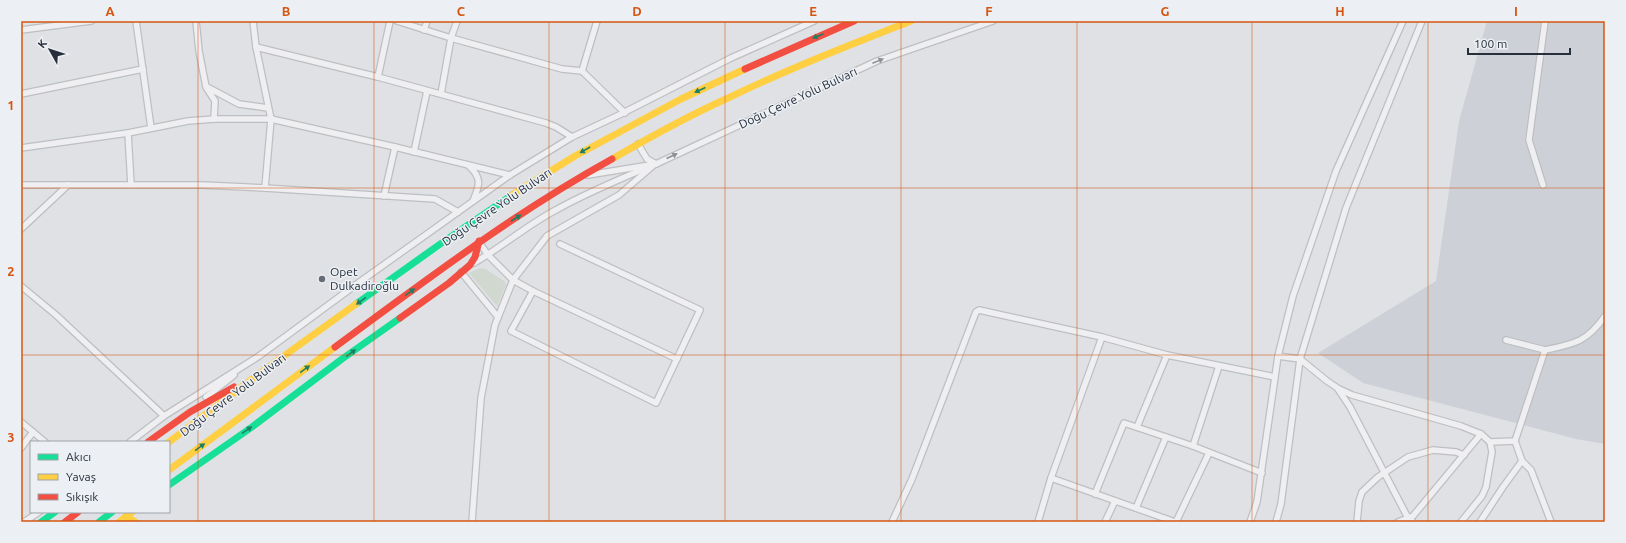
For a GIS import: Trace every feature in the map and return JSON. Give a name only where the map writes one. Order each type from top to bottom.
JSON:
[{"type":"main road","name":"Doğu Çevre Yolu Bulvarı","points":[[170,441],[252,379],[443,242],[506,199],[575,156],[681,99],[813,38],[854,21]]},
{"type":"main road","name":"Doğu Çevre Yolu Bulvarı","points":[[170,469],[479,242],[579,177],[678,122],[736,94],[832,52],[912,21]]},
{"type":"main road","points":[[170,484],[252,427],[470,265],[475,257],[479,242]]},
{"type":"main road","points":[[149,441],[182,416],[218,394],[252,379]]},
{"type":"main road","points":[[41,522],[54,513]]},
{"type":"main road","points":[[65,522],[77,513]]},
{"type":"main road","points":[[98,522],[111,513]]},
{"type":"main road","points":[[119,522],[129,514],[135,522]]},
{"type":"street","points":[[21,30],[91,21]]},
{"type":"street","points":[[136,21],[151,128]]},
{"type":"street","points":[[196,21],[199,51],[206,87],[215,101],[214,119]]},
{"type":"street","points":[[253,21],[256,47],[271,119],[265,188]]},
{"type":"street","points":[[378,77],[390,21]]},
{"type":"street","points":[[397,21],[451,38],[562,69],[582,71],[625,113]]},
{"type":"street","points":[[424,30],[427,21]]},
{"type":"street","points":[[441,94],[451,38],[457,21]]},
{"type":"street","points":[[582,71],[597,21]]},
{"type":"street","points":[[182,416],[259,356],[510,175],[572,137],[625,113],[732,58],[814,21]]},
{"type":"street","name":"Doğu Çevre Yolu Bulvarı","points":[[579,177],[656,164],[878,60],[993,21]]},
{"type":"street","points":[[1250,522],[1258,502],[1278,356],[1293,296],[1336,171],[1403,21]]},
{"type":"street","points":[[1276,522],[1281,504],[1300,359],[1346,208],[1422,21]]},
{"type":"street","points":[[1543,185],[1529,140],[1545,21]]},
{"type":"street","points":[[256,47],[378,77],[546,123],[556,127],[572,137]]},
{"type":"street","points":[[21,94],[143,69]]},
{"type":"street","points":[[206,87],[239,104],[268,108]]},
{"type":"street","points":[[414,152],[427,91]]},
{"type":"street","points":[[21,148],[128,134],[188,121],[214,119],[271,119],[510,175]]},
{"type":"street","points":[[128,134],[131,185]]},
{"type":"street","points":[[638,144],[648,159],[656,164]]},
{"type":"street","points":[[384,196],[395,147]]},
{"type":"street","points":[[470,265],[488,255],[553,211],[593,190],[656,164]]},
{"type":"street","points":[[472,522],[481,398],[495,324],[512,280],[547,236],[619,196],[656,164]]},
{"type":"street","points":[[469,166],[477,173],[479,181],[478,189],[473,201]]},
{"type":"street","points":[[21,185],[202,185],[265,188],[436,200],[458,212]]},
{"type":"street","points":[[21,229],[68,185]]},
{"type":"street","points":[[479,242],[488,255],[512,280],[677,359]]},
{"type":"street","points":[[533,291],[511,331],[656,403],[700,310],[560,244]]},
{"type":"street","points":[[461,272],[498,317]]},
{"type":"street","points":[[21,286],[56,315],[164,416]]},
{"type":"street","points":[[892,522],[912,479],[976,312],[979,310],[1102,337],[1167,355],[1275,377]]},
{"type":"street","points":[[1506,340],[1545,350],[1567,346],[1585,338],[1599,325],[1605,316]]},
{"type":"street","points":[[1038,522],[1050,478],[1102,337]]},
{"type":"street","points":[[1545,350],[1515,441],[1522,461],[1531,470],[1551,522]]},
{"type":"street","points":[[1137,427],[1167,355]]},
{"type":"street","points":[[131,441],[164,416],[259,356]]},
{"type":"street","points":[[1278,356],[1300,359],[1337,388],[1352,395],[1461,426],[1481,434],[1490,442],[1492,452],[1486,488],[1482,496],[1461,522]]},
{"type":"street","points":[[1193,446],[1219,366]]},
{"type":"street","points":[[1337,388],[1350,407],[1408,518],[1413,522]]},
{"type":"street","points":[[21,422],[44,441]]},
{"type":"street","points":[[1094,494],[1124,422],[1193,446],[1262,473]]},
{"type":"street","points":[[21,448],[33,432]]},
{"type":"street","points":[[1398,522],[1413,516],[1481,434]]},
{"type":"street","points":[[1136,508],[1166,437]]},
{"type":"street","points":[[1490,442],[1515,441]]},
{"type":"street","points":[[1357,522],[1359,501],[1362,492],[1378,477],[1408,456],[1433,450],[1456,452],[1464,455]]},
{"type":"street","points":[[1050,478],[1175,522],[1209,453]]},
{"type":"street","points":[[1480,522],[1502,487],[1522,461]]},
{"type":"street","points":[[1105,522],[1115,501]]},
{"type":"street","points":[[24,522],[38,513]]},
{"type":"shaded area","points":[[1487,21],[1605,21],[1605,444],[1576,439],[1363,383],[1318,353],[1436,281],[1459,121]]},
{"type":"shaded area","points":[[480,268],[485,269],[504,281],[506,285],[497,306],[469,273]]},
{"type":"traffic: fast","points":[[356,304],[512,195]]},
{"type":"traffic: fast","points":[[170,484],[252,427],[342,359],[400,318]]},
{"type":"traffic: fast","points":[[41,522],[54,513]]},
{"type":"traffic: fast","points":[[99,522],[111,513]]},
{"type":"traffic: slow","points":[[612,159],[684,119],[751,87],[911,21]]},
{"type":"traffic: slow","points":[[512,195],[575,156],[681,99],[745,69]]},
{"type":"traffic: slow","points":[[170,441],[252,379],[356,304]]},
{"type":"traffic: slow","points":[[170,469],[335,347]]},
{"type":"traffic: slow","points":[[119,522],[131,513]]},
{"type":"traffic: slow","points":[[126,516],[135,522]]},
{"type":"traffic: jam","points":[[745,69],[854,21]]},
{"type":"traffic: jam","points":[[335,347],[470,248],[540,202],[612,159]]},
{"type":"traffic: jam","points":[[400,318],[449,283],[470,265],[475,257],[479,241]]},
{"type":"traffic: jam","points":[[149,441],[190,412],[234,387]]},
{"type":"traffic: jam","points":[[65,522],[77,513]]},
{"type":"place","name":"Opet Dulkadiroğlu","points":[[322,279]]}]
